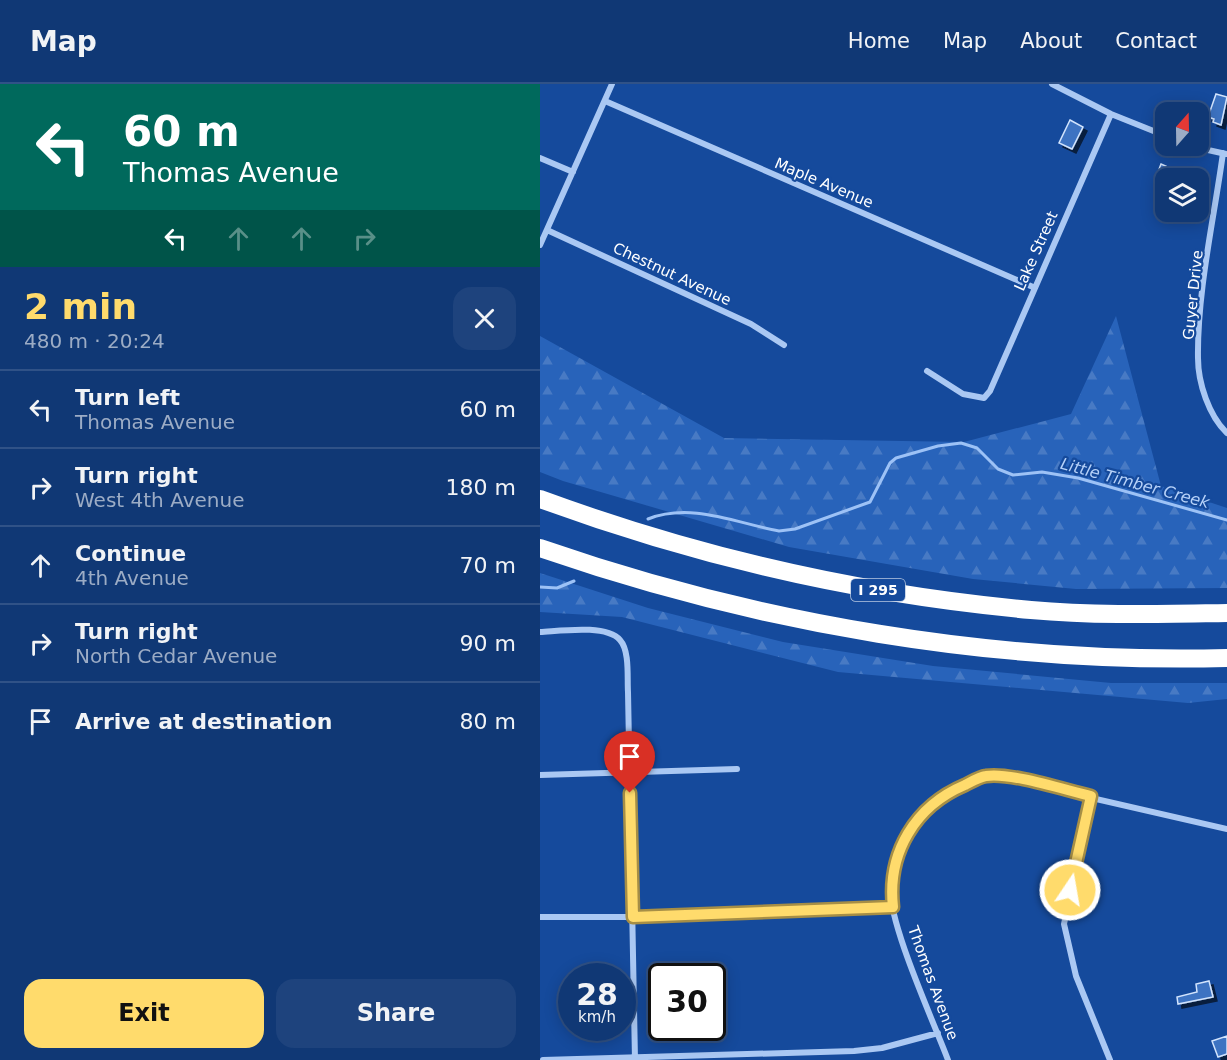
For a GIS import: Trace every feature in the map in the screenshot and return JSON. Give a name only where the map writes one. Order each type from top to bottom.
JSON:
[{"type":"highway","name":"I 295","points":[[540,499],[679,546],[850,585],[928,599],[1055,611],[1227,614]]},
{"type":"highway","points":[[540,548],[612,573],[706,597],[814,622],[883,634],[1106,658],[1227,658]]},
{"type":"street","points":[[540,245],[612,84]]},
{"type":"street","points":[[1052,84],[1111,114],[1155,132]]},
{"type":"street","name":"Maple Avenue","points":[[605,101],[1033,287]]},
{"type":"street","name":"Lake Street","points":[[927,371],[963,394],[984,398],[990,391],[1033,287],[1111,114]]},
{"type":"street","points":[[1209,150],[1225,154]]},
{"type":"street","name":"Guyer Drive","points":[[1225,154],[1202,303],[1198,358],[1201,380],[1210,408],[1227,433]]},
{"type":"street","points":[[540,158],[573,172]]},
{"type":"street","name":"Chestnut Avenue","points":[[547,230],[751,324],[784,345]]},
{"type":"street","points":[[540,632],[590,630],[620,640],[625,654],[630,772],[635,1059]]},
{"type":"street","points":[[540,775],[737,769]]},
{"type":"street","name":"Thomas Avenue","points":[[948,1060],[893,907],[890,886],[896,858],[905,838],[930,805],[945,793],[986,776],[1042,784],[1227,829]]},
{"type":"street","points":[[1091,796],[1064,924],[1076,976],[1110,1060]]},
{"type":"street","points":[[540,917],[633,917],[893,907]]},
{"type":"street","points":[[543,1060],[806,1053],[882,1048],[938,1033]]},
{"type":"green space","points":[[1116,316],[1161,486],[1227,508],[1227,588],[1076,589],[973,579],[789,547],[563,481],[540,472],[540,336],[724,438],[964,442],[1071,414]]},
{"type":"green space","points":[[540,573],[648,608],[783,642],[933,666],[1111,683],[1227,683],[1227,699],[1188,703],[838,672],[622,617],[540,612]]},
{"type":"building","points":[[1216,94],[1227,97],[1221,125],[1213,122],[1214,119],[1209,117]]},
{"type":"building","points":[[1070,120],[1083,127],[1072,149],[1059,143]]},
{"type":"building","points":[[1209,981],[1213,997],[1178,1004],[1177,997],[1197,992],[1196,984]]},
{"type":"building","points":[[1227,1036],[1227,1054],[1218,1057],[1212,1041]]},
{"type":"waterway","name":"Little Timber Creek","points":[[648,519],[664,514],[697,513],[779,531],[795,529],[870,502],[890,463],[896,458],[938,446],[961,443],[977,448],[998,469],[1013,475],[1042,472],[1078,478],[1227,520]]},
{"type":"waterway","name":"Little Timber Creek","points":[[540,587],[557,588],[574,581]]},
{"type":"route","points":[[630,793],[633,917],[893,907],[890,886],[896,858],[913,825],[930,805],[945,793],[986,776],[1042,784],[1091,796],[1070,890]]}]
